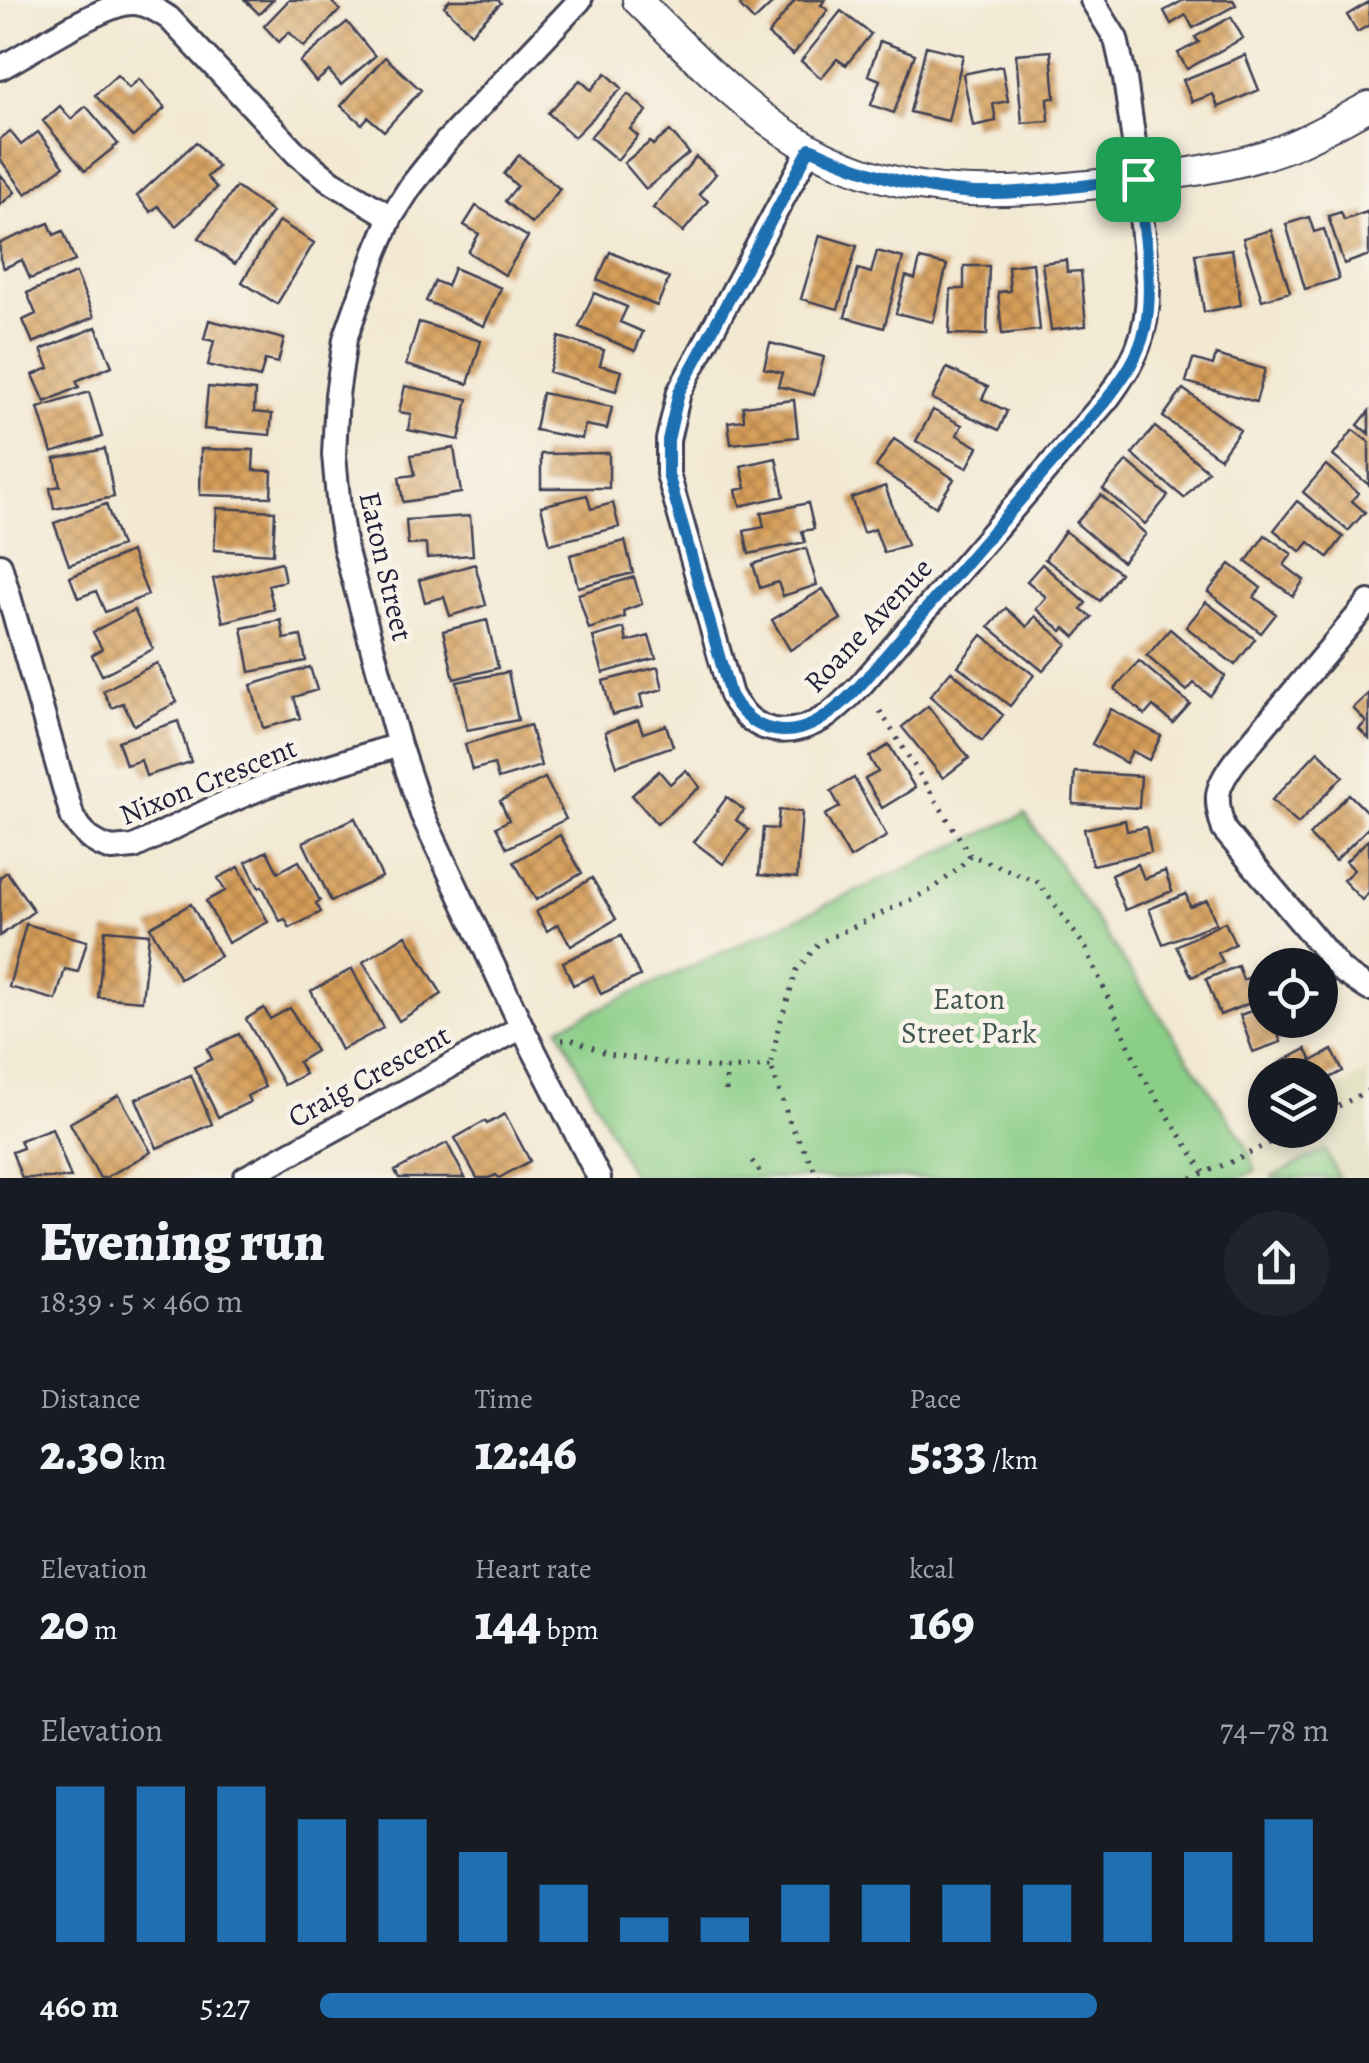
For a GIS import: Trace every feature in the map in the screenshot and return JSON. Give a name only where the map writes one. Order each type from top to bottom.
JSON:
[{"type":"street","name":"Eaton Street","points":[[580,0],[446,142],[391,217],[345,339],[334,455],[345,548],[422,814],[522,1028],[599,1178]]},
{"type":"street","points":[[636,0],[736,96],[810,148],[872,174],[952,191],[1014,192],[1212,170],[1283,149],[1369,106]]},
{"type":"street","name":"Roane Avenue","points":[[810,148],[679,392],[668,440],[668,474],[730,695],[750,722],[780,731],[805,727],[827,716],[860,686],[1108,398],[1128,372],[1139,348],[1148,312],[1148,288],[1129,104],[1116,39],[1092,0]]},
{"type":"street","points":[[0,68],[118,5],[135,3],[153,8],[169,18],[297,154],[332,182],[391,217]]},
{"type":"street","name":"Nixon Crescent","points":[[0,564],[73,819],[100,845],[123,849],[145,844],[268,785],[399,744]]},
{"type":"street","points":[[1369,602],[1219,782],[1216,807],[1224,830],[1342,970],[1369,989]]},
{"type":"street","name":"Craig Crescent","points":[[245,1178],[522,1028]]},
{"type":"path","points":[[880,711],[970,855],[1038,882],[1086,948],[1142,1073],[1204,1172]]},
{"type":"path","points":[[820,1178],[790,1124],[772,1066],[778,1029],[798,970],[818,942],[933,889],[970,855]]},
{"type":"path","points":[[562,1040],[571,1039],[608,1054],[726,1069],[772,1066]]},
{"type":"path","points":[[726,1069],[726,1091]]},
{"type":"path","points":[[1338,1106],[1369,1090]]},
{"type":"path","points":[[1191,1178],[1259,1148]]},
{"type":"path","points":[[752,1161],[764,1178]]},
{"type":"shaded area","points":[[1369,1071],[1369,1178],[1240,1178],[1256,1170],[1242,1138],[1248,1135],[1248,1148],[1338,1148],[1338,1087]]},
{"type":"green space","name":"Eaton Street Park","points":[[1025,814],[1242,1138],[1256,1170],[1240,1178],[633,1178],[559,1027]]},
{"type":"green space","points":[[1325,1150],[1339,1178],[1270,1178]]},
{"type":"building","points":[[245,0],[273,0],[259,14]]},
{"type":"building","points":[[289,0],[330,0],[340,10],[304,47],[289,32],[279,42],[264,26]]},
{"type":"building","points":[[450,0],[501,3],[471,33],[444,6]]},
{"type":"building","points":[[747,0],[776,0],[754,21],[740,6]]},
{"type":"building","points":[[795,0],[825,0],[821,5],[828,10],[793,55],[768,35]]},
{"type":"building","points":[[1184,0],[1233,0],[1236,5],[1193,28],[1186,15],[1171,24],[1164,11]]},
{"type":"building","points":[[1369,2],[1369,25],[1357,32],[1347,15]]},
{"type":"building","points":[[841,11],[871,34],[846,65],[837,59],[821,78],[801,61]]},
{"type":"building","points":[[1231,17],[1243,38],[1187,69],[1178,53],[1199,42],[1195,37]]},
{"type":"building","points":[[347,22],[375,56],[341,85],[329,71],[316,82],[300,62]]},
{"type":"building","points":[[880,41],[915,54],[894,113],[871,105],[880,80],[868,75]]},
{"type":"building","points":[[926,46],[963,55],[948,121],[910,112]]},
{"type":"building","points":[[1051,51],[1055,98],[1048,98],[1049,121],[1022,123],[1016,54]]},
{"type":"building","points":[[1245,55],[1259,90],[1218,107],[1213,94],[1192,102],[1183,80]]},
{"type":"building","points":[[385,57],[421,90],[384,131],[368,117],[362,124],[341,106]]},
{"type":"building","points":[[1002,66],[1008,101],[993,104],[996,121],[973,126],[963,74]]},
{"type":"building","points":[[606,73],[622,88],[574,137],[548,113],[580,80],[591,90]]},
{"type":"building","points":[[117,75],[129,88],[139,79],[165,108],[133,137],[95,95]]},
{"type":"building","points":[[628,94],[647,111],[630,129],[638,136],[617,160],[590,137]]},
{"type":"building","points":[[60,106],[71,119],[86,106],[118,144],[85,171],[43,121]]},
{"type":"building","points":[[10,131],[21,145],[38,132],[64,166],[26,194],[0,159],[0,139]]},
{"type":"building","points":[[670,131],[689,153],[646,189],[624,163]]},
{"type":"building","points":[[196,142],[218,167],[207,177],[217,188],[176,226],[158,206],[151,212],[137,196]]},
{"type":"building","points":[[519,155],[560,189],[532,224],[505,201],[517,186],[504,174]]},
{"type":"building","points":[[696,157],[716,174],[699,194],[708,201],[683,232],[653,208]]},
{"type":"building","points":[[0,174],[15,192],[0,205]]},
{"type":"building","points":[[236,187],[272,212],[235,264],[199,238]]},
{"type":"building","points":[[476,206],[528,237],[505,275],[468,252],[479,234],[464,225]]},
{"type":"building","points":[[1341,212],[1344,220],[1367,212],[1369,220],[1369,255],[1344,264],[1328,216]]},
{"type":"building","points":[[1309,217],[1314,232],[1324,229],[1339,279],[1305,289],[1286,224]]},
{"type":"building","points":[[279,221],[314,243],[277,304],[242,282]]},
{"type":"building","points":[[49,223],[54,235],[63,231],[75,261],[30,279],[22,260],[4,268],[0,243]]},
{"type":"building","points":[[1271,230],[1290,292],[1262,300],[1243,238]]},
{"type":"building","points":[[820,235],[857,246],[838,309],[801,299]]},
{"type":"building","points":[[1232,249],[1241,305],[1204,312],[1195,254]]},
{"type":"building","points":[[877,251],[903,258],[884,328],[845,317],[858,269],[871,273]]},
{"type":"building","points":[[610,252],[669,278],[657,306],[597,280]]},
{"type":"building","points":[[920,259],[947,265],[933,322],[896,313],[906,276],[915,279]]},
{"type":"building","points":[[1066,260],[1067,272],[1081,271],[1086,326],[1051,330],[1042,263]]},
{"type":"building","points":[[1033,263],[1040,330],[1002,334],[998,292],[1010,291],[1008,266]]},
{"type":"building","points":[[964,266],[989,266],[987,335],[949,334],[951,289],[964,289]]},
{"type":"building","points":[[454,268],[501,288],[484,326],[426,301],[435,281],[447,286]]},
{"type":"building","points":[[76,273],[94,317],[33,343],[23,320],[36,314],[27,293]]},
{"type":"building","points":[[594,293],[627,307],[620,322],[643,332],[635,351],[579,327]]},
{"type":"building","points":[[209,320],[284,339],[278,363],[265,360],[260,378],[208,365],[214,341],[204,339]]},
{"type":"building","points":[[419,322],[481,341],[468,384],[406,365]]},
{"type":"building","points":[[96,327],[112,366],[76,381],[79,387],[45,402],[33,375],[49,368],[41,350]]},
{"type":"building","points":[[559,337],[604,350],[600,365],[622,371],[616,391],[549,372]]},
{"type":"building","points":[[770,343],[824,357],[814,395],[778,386],[782,373],[764,368]]},
{"type":"building","points":[[1216,355],[1265,369],[1256,402],[1186,382],[1193,359],[1213,365]]},
{"type":"building","points":[[947,368],[988,387],[982,399],[1007,411],[999,430],[932,399]]},
{"type":"building","points":[[405,386],[468,399],[459,440],[408,430],[411,414],[399,412]]},
{"type":"building","points":[[208,387],[255,391],[254,412],[272,414],[270,435],[204,429]]},
{"type":"building","points":[[1183,389],[1240,430],[1220,458],[1163,417]]},
{"type":"building","points":[[89,392],[102,437],[52,453],[38,408]]},
{"type":"building","points":[[542,393],[612,407],[607,429],[585,425],[582,439],[535,430]]},
{"type":"building","points":[[794,400],[798,437],[731,444],[728,422],[744,420],[743,406]]},
{"type":"building","points":[[933,410],[962,425],[957,435],[978,447],[967,468],[916,441]]},
{"type":"building","points":[[1369,411],[1369,434],[1358,425]]},
{"type":"building","points":[[1155,427],[1208,471],[1184,498],[1132,454]]},
{"type":"building","points":[[1353,430],[1369,442],[1369,485],[1333,456]]},
{"type":"building","points":[[894,439],[954,479],[936,507],[876,467]]},
{"type":"building","points":[[454,448],[461,493],[403,502],[399,477],[415,475],[411,455]]},
{"type":"building","points":[[105,449],[114,497],[54,509],[50,488],[60,486],[55,459]]},
{"type":"building","points":[[201,449],[254,450],[253,470],[272,471],[271,497],[200,495]]},
{"type":"building","points":[[609,453],[609,488],[541,488],[541,454]]},
{"type":"building","points":[[776,458],[784,496],[740,506],[736,490],[746,488],[741,466]]},
{"type":"building","points":[[1127,461],[1168,496],[1145,524],[1103,489]]},
{"type":"building","points":[[1326,465],[1358,493],[1352,501],[1365,512],[1348,531],[1303,492]]},
{"type":"building","points":[[885,486],[907,545],[884,553],[875,529],[863,533],[851,498]]},
{"type":"building","points":[[587,495],[591,509],[613,503],[619,527],[550,544],[541,506]]},
{"type":"building","points":[[1101,495],[1146,534],[1122,562],[1076,523]]},
{"type":"building","points":[[1297,501],[1343,537],[1328,557],[1309,542],[1301,552],[1274,530]]},
{"type":"building","points":[[808,503],[814,529],[802,531],[805,542],[749,554],[744,531],[764,527],[761,513]]},
{"type":"building","points":[[106,504],[121,546],[69,565],[54,523]]},
{"type":"building","points":[[217,508],[275,511],[273,554],[214,550]]},
{"type":"building","points":[[470,516],[473,555],[427,558],[426,544],[408,545],[406,520]]},
{"type":"building","points":[[1065,531],[1120,573],[1100,601],[1045,559]]},
{"type":"building","points":[[1265,535],[1292,554],[1284,565],[1304,580],[1293,596],[1246,562]]},
{"type":"building","points":[[625,541],[633,573],[578,587],[570,555]]},
{"type":"building","points":[[806,548],[817,585],[783,596],[778,582],[760,588],[753,564]]},
{"type":"building","points":[[131,552],[148,595],[105,612],[96,591],[78,598],[70,577]]},
{"type":"building","points":[[281,562],[285,581],[268,585],[274,609],[223,622],[213,579]]},
{"type":"building","points":[[475,564],[486,605],[450,616],[444,597],[425,602],[419,580]]},
{"type":"building","points":[[1042,564],[1086,603],[1081,609],[1092,617],[1075,637],[1036,609],[1046,597],[1027,581]]},
{"type":"building","points":[[1230,564],[1261,588],[1254,597],[1276,614],[1261,633],[1208,592]]},
{"type":"building","points":[[634,577],[642,604],[623,611],[625,617],[589,629],[578,594]]},
{"type":"building","points":[[823,589],[841,619],[790,650],[772,620]]},
{"type":"building","points":[[1206,602],[1255,639],[1235,665],[1186,627]]},
{"type":"building","points":[[1006,608],[1027,627],[1035,616],[1067,644],[1043,671],[989,627]]},
{"type":"building","points":[[134,610],[153,649],[102,675],[92,655],[102,649],[93,632]]},
{"type":"building","points":[[281,620],[284,639],[301,636],[306,661],[250,672],[242,628]]},
{"type":"building","points":[[487,620],[498,668],[454,679],[443,631]]},
{"type":"building","points":[[624,628],[627,642],[649,636],[656,658],[603,673],[593,637]]},
{"type":"building","points":[[1170,629],[1225,676],[1210,696],[1194,683],[1187,691],[1147,656]]},
{"type":"building","points":[[982,635],[1034,675],[1010,706],[958,666]]},
{"type":"building","points":[[1139,661],[1190,704],[1173,723],[1153,706],[1145,715],[1115,689]]},
{"type":"building","points":[[157,663],[177,702],[134,725],[123,703],[112,708],[103,691]]},
{"type":"building","points":[[310,667],[317,690],[294,697],[300,718],[263,728],[251,685]]},
{"type":"building","points":[[658,667],[663,689],[640,695],[643,707],[612,715],[603,681]]},
{"type":"building","points":[[951,671],[1003,715],[982,741],[930,696]]},
{"type":"building","points":[[508,672],[518,720],[467,730],[457,682]]},
{"type":"building","points":[[1369,693],[1369,739],[1359,729],[1366,722],[1353,708]]},
{"type":"building","points":[[928,706],[969,758],[943,778],[902,727]]},
{"type":"building","points":[[1111,709],[1161,736],[1149,760],[1132,751],[1126,763],[1092,744]]},
{"type":"building","points":[[638,720],[643,733],[666,725],[673,746],[617,766],[605,732]]},
{"type":"building","points":[[178,721],[191,762],[146,776],[141,760],[126,765],[118,741]]},
{"type":"building","points":[[530,725],[541,766],[498,779],[494,764],[472,770],[465,744]]},
{"type":"building","points":[[889,745],[915,788],[882,808],[865,779],[878,772],[869,757]]},
{"type":"building","points":[[1318,751],[1343,776],[1298,824],[1272,800]]},
{"type":"building","points":[[686,770],[700,787],[657,824],[632,795],[659,771],[670,784]]},
{"type":"building","points":[[1075,772],[1141,776],[1139,808],[1073,804]]},
{"type":"building","points":[[545,778],[566,819],[507,848],[496,827],[509,820],[500,801]]},
{"type":"building","points":[[854,778],[887,836],[850,858],[825,815],[840,807],[831,791]]},
{"type":"building","points":[[1349,794],[1369,814],[1369,827],[1335,861],[1309,835]]},
{"type":"building","points":[[727,797],[744,810],[736,820],[749,830],[723,864],[694,842]]},
{"type":"building","points":[[779,810],[802,812],[797,878],[759,875],[763,828],[777,829]]},
{"type":"building","points":[[355,818],[382,877],[331,901],[303,842]]},
{"type":"building","points":[[1125,820],[1127,831],[1146,827],[1151,852],[1092,865],[1084,829]]},
{"type":"building","points":[[560,835],[582,873],[536,900],[514,862]]},
{"type":"building","points":[[1369,839],[1369,893],[1362,900],[1343,880],[1354,870],[1346,861]]},
{"type":"building","points":[[267,851],[278,872],[299,861],[320,901],[316,903],[321,912],[290,928],[285,919],[280,921],[246,862]]},
{"type":"building","points":[[1138,864],[1144,879],[1165,871],[1172,891],[1125,910],[1111,875]]},
{"type":"building","points":[[239,867],[268,922],[228,943],[206,901],[225,891],[218,878]]},
{"type":"building","points":[[7,872],[34,911],[0,936],[0,877]]},
{"type":"building","points":[[592,878],[616,919],[571,946],[558,924],[547,931],[536,912]]},
{"type":"building","points":[[1186,894],[1190,907],[1207,900],[1216,923],[1163,944],[1149,909]]},
{"type":"building","points":[[191,904],[220,956],[180,979],[150,927]]},
{"type":"building","points":[[1225,922],[1235,944],[1218,953],[1223,962],[1192,977],[1176,946]]},
{"type":"building","points":[[26,924],[87,941],[78,972],[65,969],[56,1000],[9,987]]},
{"type":"building","points":[[105,930],[149,934],[142,1001],[98,997]]},
{"type":"building","points":[[406,935],[442,994],[399,1021],[363,962]]},
{"type":"building","points":[[621,936],[640,976],[601,994],[593,976],[573,985],[563,962]]},
{"type":"building","points":[[1238,966],[1243,980],[1248,978],[1248,1004],[1220,1015],[1206,979]]},
{"type":"building","points":[[352,969],[383,1028],[341,1050],[311,991]]},
{"type":"building","points":[[264,1008],[270,1019],[290,1008],[316,1051],[298,1062],[305,1074],[284,1085],[246,1019]]},
{"type":"building","points":[[1248,1012],[1248,1038],[1240,1015]]},
{"type":"building","points":[[239,1034],[265,1087],[247,1096],[250,1102],[218,1117],[194,1067],[212,1059],[207,1049]]},
{"type":"building","points":[[1248,1038],[1280,1038],[1281,1042],[1253,1052]]},
{"type":"building","points":[[1306,1049],[1310,1058],[1289,1058]]},
{"type":"building","points":[[1332,1050],[1336,1058],[1317,1058]]},
{"type":"building","points":[[191,1075],[212,1124],[157,1148],[136,1099]]},
{"type":"building","points":[[119,1095],[151,1152],[100,1178],[70,1123]]},
{"type":"building","points":[[505,1114],[530,1161],[499,1178],[477,1178],[455,1138]]},
{"type":"building","points":[[52,1128],[71,1178],[22,1178],[12,1152],[23,1148],[20,1140]]},
{"type":"building","points":[[447,1143],[465,1178],[399,1178],[395,1171]]},
{"type":"route","points":[[810,148],[872,174],[952,191],[1014,192],[1138,179],[1148,312],[1128,372],[860,686],[827,716],[805,727],[780,731],[750,722],[730,695],[668,474],[668,440],[679,392],[810,148]]}]
